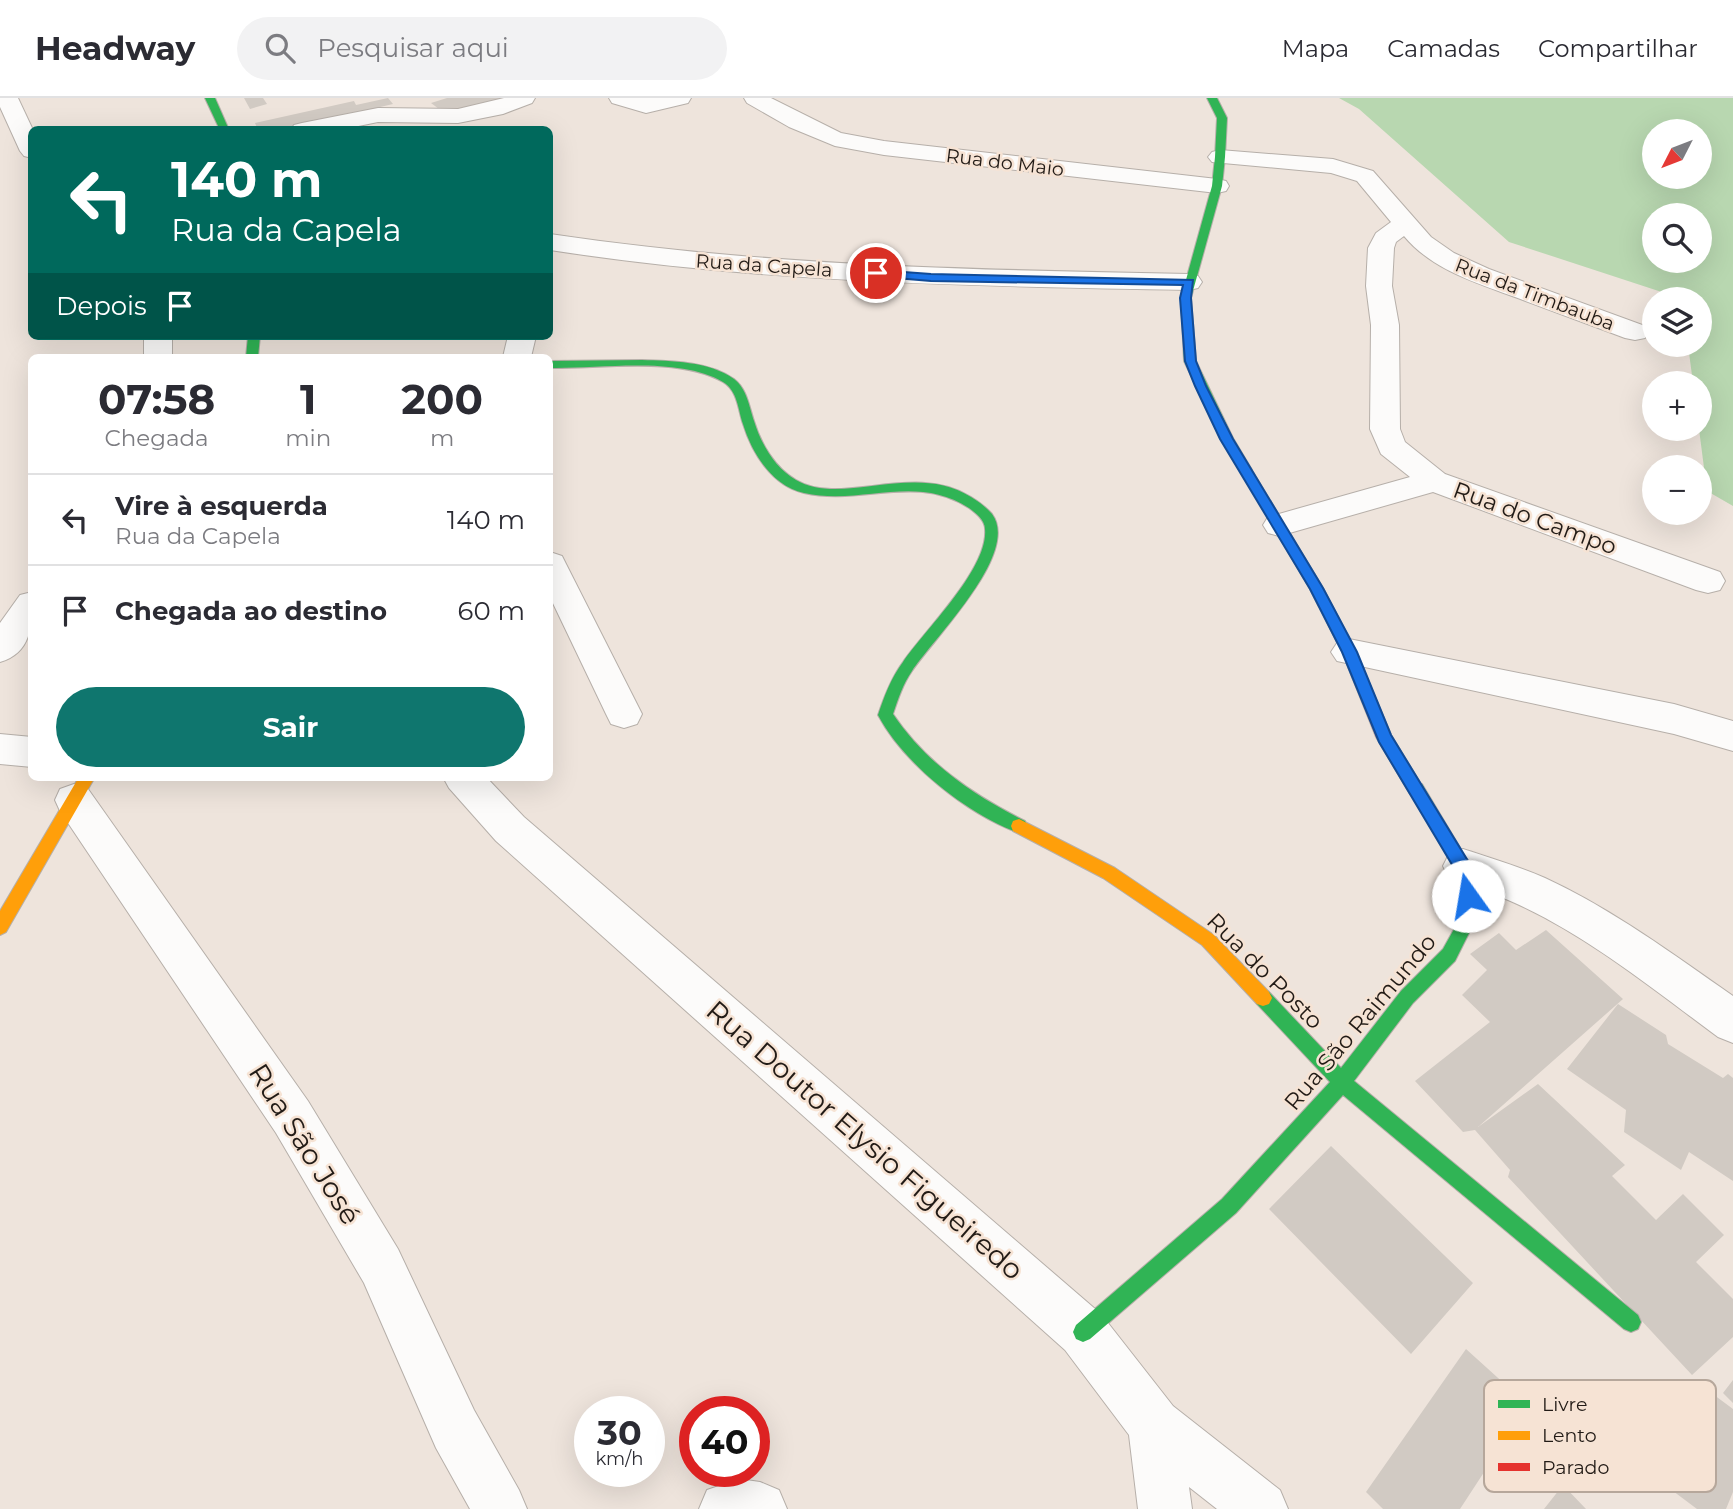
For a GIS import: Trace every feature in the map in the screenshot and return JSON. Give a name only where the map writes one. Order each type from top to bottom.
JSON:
[{"type":"street","points":[[0,101],[8,98],[28,142]]},
{"type":"street","points":[[210,98],[223,126]]},
{"type":"street","points":[[322,126],[378,115],[458,116],[524,98]]},
{"type":"street","points":[[621,98],[646,106],[680,98]]},
{"type":"street","name":"Rua do Maio","points":[[755,98],[797,122],[835,139],[884,148],[1217,186]]},
{"type":"street","points":[[793,98],[797,122]]},
{"type":"street","name":"Rua São Raimundo","points":[[1083,1332],[1229,1206],[1342,1082],[1407,997],[1449,955],[1466,923],[1468,896],[1462,866],[1384,737],[1349,652],[1317,588],[1227,439],[1191,361],[1186,298],[1217,186],[1220,156],[1223,118],[1212,98]]},
{"type":"street","name":"Rua da Timbauba","points":[[1220,156],[1352,170],[1374,183],[1422,242],[1458,265],[1635,332]]},
{"type":"street","points":[[1406,223],[1384,238],[1381,248],[1379,286],[1385,325],[1385,429],[1392,447],[1434,481]]},
{"type":"street","name":"Rua da Capela","points":[[553,242],[658,258],[931,277],[1189,282]]},
{"type":"street","name":"Rua do Posto","points":[[553,365],[661,367],[692,369],[717,375],[736,388],[750,428],[778,475],[797,487],[826,492],[920,484],[939,485],[971,502],[986,516],[992,529],[991,542],[971,584],[897,681],[887,703],[885,715],[895,732],[935,773],[1006,820],[1109,873],[1208,940],[1342,1082],[1631,1322]]},
{"type":"street","name":"Rua do Campo","points":[[1279,525],[1434,481],[1708,581]]},
{"type":"street","points":[[553,570],[624,714]]},
{"type":"street","points":[[0,649],[28,610]]},
{"type":"street","points":[[1349,652],[1674,719],[1733,736]]},
{"type":"street","points":[[0,749],[28,752]]},
{"type":"street","name":"Rua Doutor Elysio Figueiredo","points":[[466,781],[520,838],[1083,1332],[1154,1425],[1261,1509]]},
{"type":"street","points":[[0,927],[80,788]]},
{"type":"street","name":"Rua São José","points":[[80,788],[292,1118],[381,1266],[454,1429],[500,1509]]},
{"type":"street","points":[[1462,866],[1528,890],[1578,917],[1663,971],[1733,1022]]},
{"type":"street","points":[[1154,1425],[1165,1509]]},
{"type":"street","points":[[726,1509],[739,1506],[760,1509]]},
{"type":"green space","points":[[1339,98],[1733,98],[1733,506],[1712,494],[1712,455],[1702,455],[1701,441],[1712,441],[1712,371],[1691,371],[1690,357],[1712,357],[1712,287],[1646,287],[1509,242],[1359,109]]},
{"type":"building","points":[[244,98],[263,98],[267,104],[250,109]]},
{"type":"building","points":[[388,98],[393,104],[299,126],[256,126],[255,123],[354,101],[356,105]]},
{"type":"building","points":[[447,98],[504,99],[447,115],[431,103]]},
{"type":"building","points":[[1546,930],[1623,999],[1478,1127],[1538,1084],[1625,1165],[1612,1176],[1656,1220],[1683,1194],[1724,1235],[1696,1262],[1733,1299],[1733,1337],[1692,1375],[1508,1177],[1510,1170],[1475,1130],[1463,1132],[1415,1081],[1490,1022],[1462,995],[1487,970],[1470,954],[1499,933],[1516,950]]},
{"type":"building","points":[[1618,1004],[1666,1035],[1668,1044],[1723,1078],[1728,1074],[1733,1078],[1733,1181],[1689,1152],[1681,1170],[1624,1132],[1626,1110],[1567,1069]]},
{"type":"building","points":[[1331,1146],[1473,1283],[1411,1354],[1269,1209]]},
{"type":"building","points":[[1466,1349],[1500,1380],[1484,1380],[1484,1472],[1460,1509],[1383,1509],[1366,1492]]},
{"type":"building","points":[[1733,1380],[1733,1403],[1723,1393]]},
{"type":"building","points":[[1716,1396],[1733,1409],[1733,1492],[1726,1509],[1697,1509],[1674,1492],[1716,1492]]},
{"type":"building","points":[[1557,1492],[1570,1492],[1586,1509],[1544,1509]]},
{"type":"traffic: fast","points":[[210,98],[223,126]]},
{"type":"traffic: fast","points":[[1212,98],[1222,118],[1220,157],[1217,186],[1186,298],[1190,361],[1227,438],[1246,470]]},
{"type":"traffic: fast","points":[[252,354],[254,340]]},
{"type":"traffic: fast","points":[[553,365],[642,363],[711,372],[728,380],[736,388],[762,452],[776,471],[794,485],[826,492],[915,486],[937,488],[958,495],[983,512],[992,529],[990,545],[983,562],[959,600],[907,667],[885,715],[911,750],[944,780],[1019,826]]},
{"type":"traffic: fast","points":[[1083,1332],[1229,1206],[1342,1082],[1407,997],[1449,955],[1466,923],[1468,896],[1463,866],[1416,789]]},
{"type":"traffic: fast","points":[[1263,998],[1342,1082],[1631,1322]]},
{"type":"traffic: slow","points":[[0,927],[85,781]]},
{"type":"traffic: slow","points":[[1019,826],[1109,873],[1208,940],[1263,998]]},
{"type":"traffic: jam","points":[[1246,470],[1316,588],[1349,652],[1384,737],[1416,789]]},
{"type":"route","points":[[876,273],[931,277],[1189,282],[1186,298],[1188,336],[1191,361],[1200,386],[1227,439],[1317,588],[1349,652],[1384,737],[1462,866],[1468,896]]}]
